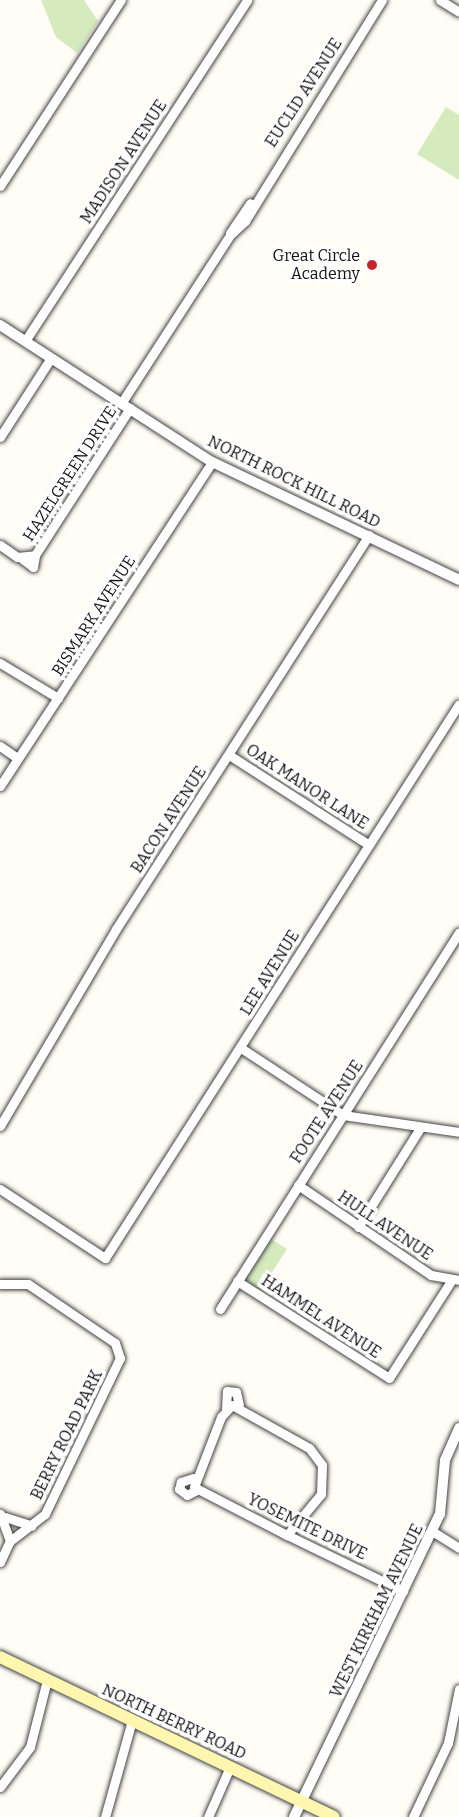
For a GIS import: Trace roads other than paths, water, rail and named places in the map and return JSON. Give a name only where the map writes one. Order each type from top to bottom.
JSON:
[{"type":"main road","name":"NORTH BERRY ROAD","points":[[0,1657],[334,1817]]},
{"type":"street","points":[[0,186],[121,0]]},
{"type":"street","name":"MADISON AVENUE","points":[[25,341],[247,0]]},
{"type":"street","name":"EUCLID AVENUE","points":[[126,405],[230,235],[237,216],[252,201],[382,0]]},
{"type":"street","points":[[440,0],[459,12]]},
{"type":"street","name":"NORTH ROCK HILL ROAD","points":[[0,325],[212,462],[369,535],[459,580]]},
{"type":"street","points":[[0,437],[51,358]]},
{"type":"street","name":"HAZELGREEN DRIVE","points":[[0,545],[28,558],[126,405]]},
{"type":"street","name":"BISMARK AVENUE","points":[[0,786],[212,462]]},
{"type":"street","name":"BACON AVENUE","points":[[0,1126],[116,929],[369,535]]},
{"type":"street","points":[[0,663],[58,698]]},
{"type":"street","name":"LEE AVENUE","points":[[0,1189],[105,1258],[459,704]]},
{"type":"street","points":[[0,746],[18,758]]},
{"type":"street","name":"OAK MANOR LANE","points":[[229,755],[369,845]]},
{"type":"street","name":"FOOTE AVENUE","points":[[220,1309],[343,1115],[455,945],[459,933]]},
{"type":"street","points":[[241,1048],[343,1115],[459,1132]]},
{"type":"street","points":[[358,1227],[420,1128]]},
{"type":"street","name":"HULL AVENUE","points":[[298,1185],[431,1275],[455,1281]]},
{"type":"street","name":"HAMMEL AVENUE","points":[[237,1281],[389,1378],[455,1281]]},
{"type":"street","name":"BERRY ROAD PARK","points":[[0,1284],[28,1284],[115,1343],[120,1358],[45,1514],[10,1541]]},
{"type":"street","points":[[239,1405],[226,1409],[228,1391],[236,1392],[239,1405],[309,1448],[322,1465],[321,1494],[287,1535]]},
{"type":"street","name":"YOSEMITE DRIVE","points":[[226,1409],[195,1485],[287,1535],[403,1591]]},
{"type":"street","name":"WEST KIRKHAM AVENUE","points":[[294,1817],[443,1507],[445,1460],[459,1428]]},
{"type":"street","points":[[3,1515],[32,1526]]},
{"type":"street","points":[[0,1562],[10,1541],[3,1515]]},
{"type":"street","points":[[432,1532],[459,1548]]},
{"type":"street","points":[[0,1787],[30,1747],[47,1680]]},
{"type":"street","points":[[413,1817],[448,1743],[459,1689]]},
{"type":"street","points":[[105,1817],[132,1720]]},
{"type":"street","points":[[208,1817],[230,1767]]},
{"type":"place","name":"Great Circle Academy","points":[[372,265]]}]
